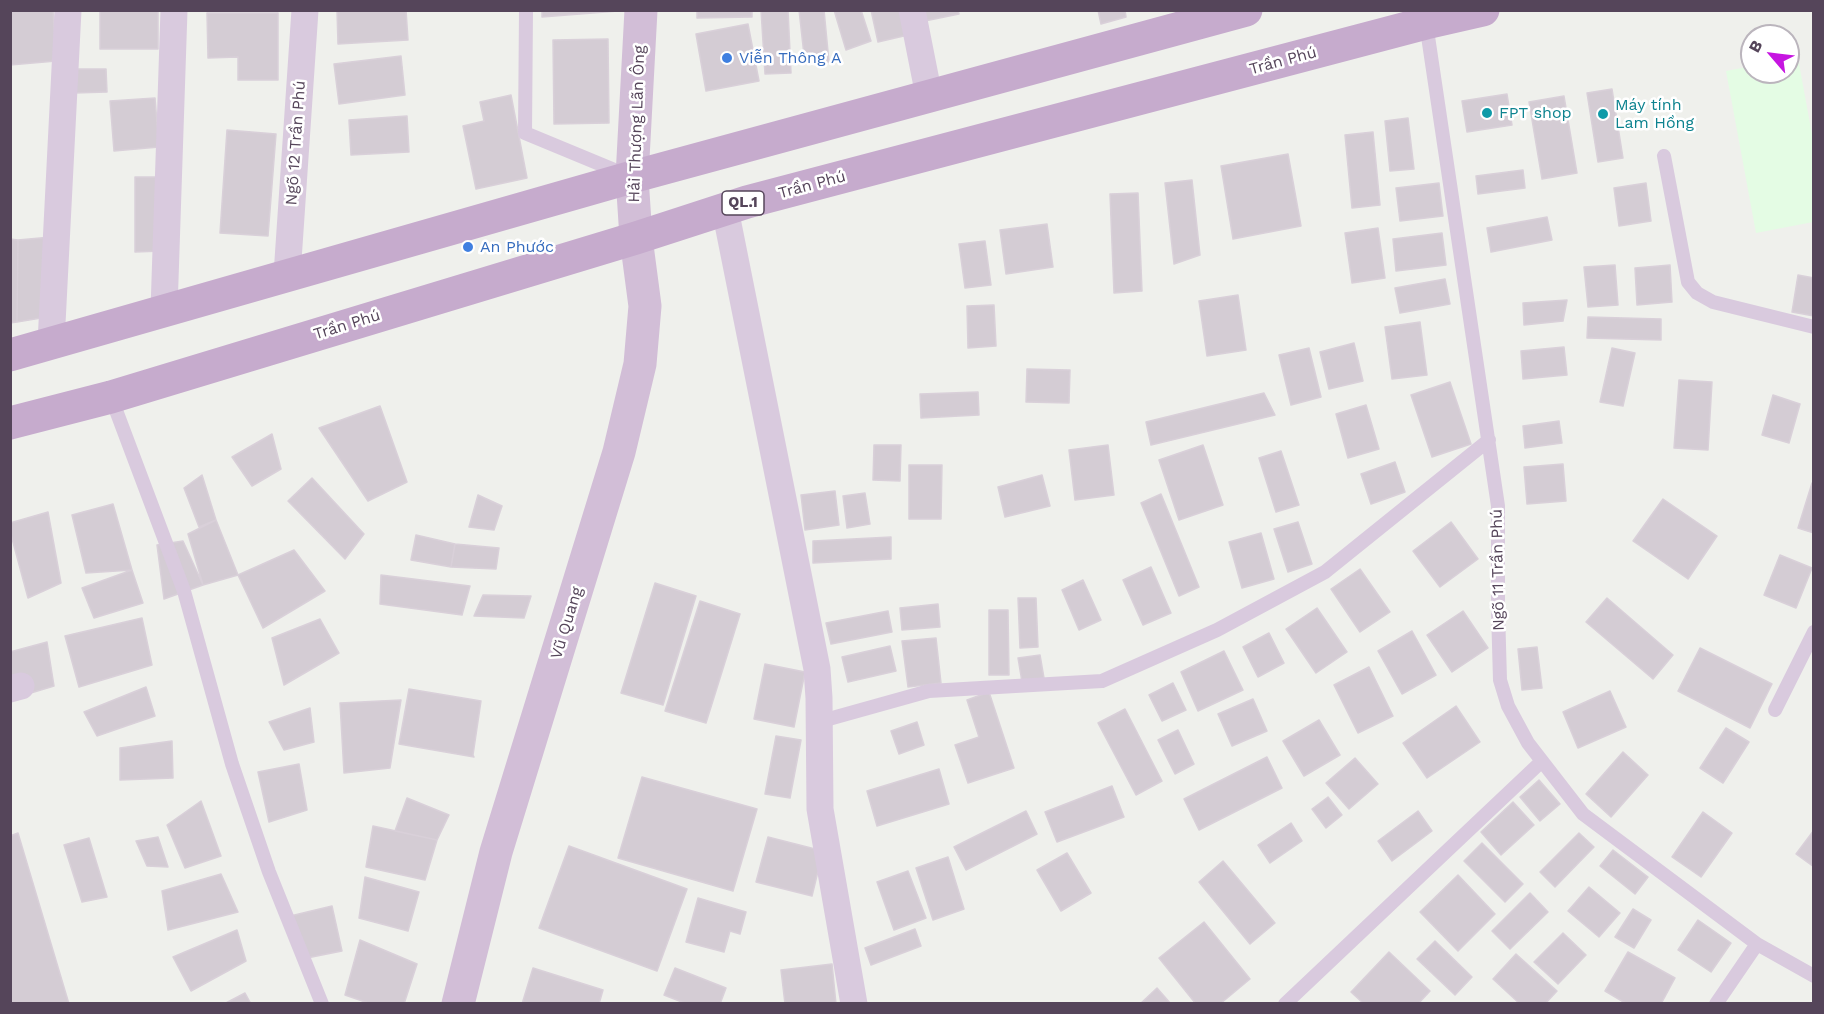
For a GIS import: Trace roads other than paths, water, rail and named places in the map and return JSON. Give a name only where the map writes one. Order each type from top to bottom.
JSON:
[{"type":"main road","name":"Hải Thượng Lãn Ông","points":[[636,238],[632,177],[641,10]]},
{"type":"main road","points":[[10,355],[632,177],[1246,10]]},
{"type":"main road","name":"Trần Phú","points":[[10,423],[111,397],[725,209],[1427,17],[1483,10]]},
{"type":"main road","name":"Vũ Quang","points":[[458,1004],[496,852],[620,452],[640,364],[645,306],[636,238]]},
{"type":"street","points":[[51,343],[68,10]]},
{"type":"street","points":[[165,310],[174,10]]},
{"type":"street","name":"Ngõ 12 Trần Phú","points":[[287,275],[305,10]]},
{"type":"street","points":[[912,10],[929,96]]},
{"type":"street","points":[[725,209],[817,669],[820,809],[854,1004]]},
{"type":"lane","points":[[526,10],[525,133],[632,177]]},
{"type":"lane","name":"Ngõ 11 Trần Phú","points":[[1427,17],[1498,506],[1500,680],[1508,706],[1528,743],[1583,814],[1757,944],[1814,976]]},
{"type":"lane","points":[[1664,156],[1688,282],[1697,293],[1713,302],[1814,327]]},
{"type":"lane","points":[[111,397],[184,591],[232,764],[269,872],[322,1004]]},
{"type":"lane","points":[[818,722],[929,691],[1102,681],[1217,630],[1325,572],[1489,440]]},
{"type":"lane","points":[[1775,710],[1814,632]]},
{"type":"lane","points":[[1285,1004],[1542,762]]},
{"type":"lane","points":[[1716,1004],[1757,944]]},
{"type":"place","name":"Viễn Thông A","points":[[727,58]]},
{"type":"place","name":"FPT shop","points":[[1487,113]]},
{"type":"place","name":"Máy tính Lam Hồng","points":[[1603,114]]},
{"type":"place","name":"An Phước","points":[[468,247]]}]
